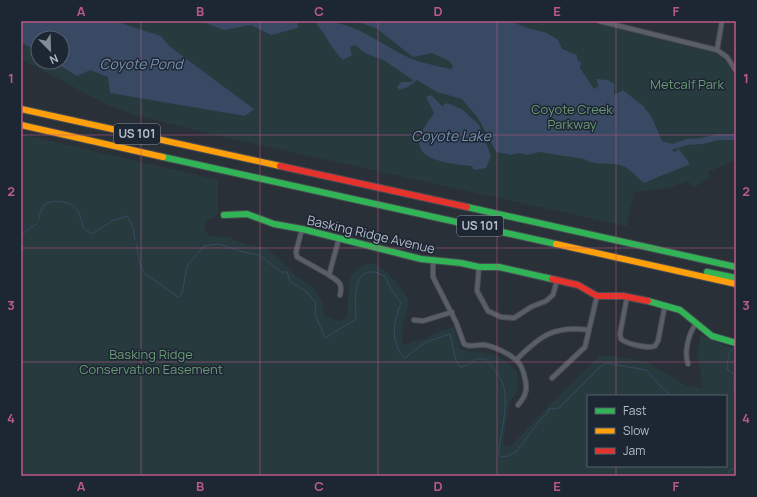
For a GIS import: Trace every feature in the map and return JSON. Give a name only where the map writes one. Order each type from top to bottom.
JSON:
[{"type":"main road","name":"US 101","points":[[21,109],[736,267]]},
{"type":"main road","name":"US 101","points":[[21,125],[736,284]]},
{"type":"main road","name":"Basking Ridge Avenue","points":[[224,215],[247,214],[274,224],[339,238],[421,260],[461,263],[479,267],[499,267],[578,285],[597,296],[628,297],[665,305],[680,310],[712,336],[736,343]]},
{"type":"main road","points":[[724,265],[736,272]]},
{"type":"main road","points":[[691,274],[700,270],[736,278]]},
{"type":"street","points":[[599,21],[717,50],[727,57],[736,71]]},
{"type":"street","points":[[717,50],[722,21]]},
{"type":"street","points":[[302,229],[296,252],[297,257],[338,281],[341,288],[340,295]]},
{"type":"street","points":[[329,275],[339,238]]},
{"type":"street","points":[[433,261],[433,277],[452,312],[464,344],[469,346],[487,345],[498,349],[516,360],[523,371],[526,384],[525,396],[518,405]]},
{"type":"street","points":[[479,267],[477,291],[488,311],[501,317],[514,318],[546,301],[553,295],[557,280]]},
{"type":"street","points":[[552,378],[584,348],[597,296]]},
{"type":"street","points":[[628,297],[620,334],[621,340],[649,347],[655,346],[658,341],[665,305]]},
{"type":"street","points":[[414,320],[422,321],[452,312]]},
{"type":"street","points":[[688,364],[686,354],[690,335],[696,324]]},
{"type":"street","points":[[516,360],[538,339],[554,331],[571,328],[589,330]]},
{"type":"green space","name":"Coyote Creek Parkway","points":[[21,21],[585,21],[713,53],[723,58],[736,77],[736,160],[708,172],[711,177],[693,188],[688,181],[667,188],[634,192],[627,224],[630,227],[219,136],[134,115],[107,105],[42,70],[70,70],[70,30],[30,30],[30,64],[21,59]]},
{"type":"green space","name":"Basking Ridge Conservation Easement","points":[[21,134],[218,180],[218,214],[206,222],[204,231],[211,236],[228,237],[245,244],[262,247],[270,251],[295,275],[313,287],[322,301],[324,316],[340,321],[347,315],[351,274],[367,264],[379,266],[391,276],[409,300],[406,316],[403,321],[402,345],[427,338],[433,334],[454,327],[460,349],[488,353],[500,357],[517,372],[518,391],[511,400],[508,410],[503,444],[510,447],[551,403],[600,356],[609,355],[647,362],[687,386],[703,388],[697,352],[701,335],[727,347],[736,347],[736,476],[21,476]]},
{"type":"water","name":"Coyote Pond","points":[[21,21],[115,21],[161,36],[169,46],[254,109],[245,116],[110,93],[108,77],[90,70],[77,76],[67,70],[70,70],[70,30],[30,30],[30,47],[21,42]]},
{"type":"water","points":[[201,21],[297,21],[298,28],[271,35],[251,25],[224,30]]},
{"type":"water","points":[[317,21],[331,22],[356,29],[412,59],[451,69],[453,66],[449,61],[432,53],[413,57],[376,28],[354,21],[509,21],[547,33],[558,40],[562,49],[577,55],[577,59],[581,63],[580,68],[594,89],[599,86],[596,79],[608,80],[614,84],[614,95],[623,90],[643,106],[651,116],[662,141],[673,144],[676,147],[672,150],[674,152],[679,149],[690,164],[645,183],[628,169],[620,165],[594,163],[584,159],[539,152],[527,155],[519,153],[511,155],[496,152],[478,118],[462,99],[437,92],[417,80],[408,87],[399,90],[397,87],[401,82],[411,82],[413,80],[385,61],[365,53],[355,45],[350,47],[352,55],[343,60],[317,25]]},
{"type":"water","name":"Coyote Lake","points":[[431,95],[442,106],[447,103],[462,109],[479,125],[491,156],[486,168],[474,170],[472,166],[447,163],[429,157],[423,152],[420,145],[420,137],[434,113],[426,97]]},
{"type":"waterway","points":[[675,146],[687,142],[702,141],[718,137],[736,137]]},
{"type":"waterway","points":[[39,219],[41,210],[45,204],[55,201],[64,202],[76,208],[80,215],[84,229],[92,234],[112,221],[127,216],[133,227],[135,240]]},
{"type":"waterway","points":[[21,235],[36,224]]},
{"type":"waterway","points":[[136,243],[140,264],[144,273],[178,297],[182,294],[187,266],[204,246],[219,244],[243,252],[259,255],[281,272],[287,272],[290,281],[307,292],[316,303],[315,314],[325,338],[356,319],[356,289],[361,276],[374,272],[386,277],[389,285],[401,303],[397,313],[394,334],[399,350],[405,358],[421,345],[450,334],[456,361],[460,367],[468,365],[476,359],[486,359],[499,376],[502,382],[505,397],[504,417],[498,453],[501,457],[508,456],[516,452],[540,420],[548,413],[549,408],[559,408],[600,367],[606,363],[646,370],[662,388],[671,395]]},
{"type":"waterway","points":[[735,347],[729,354],[727,369],[734,374],[734,389],[736,397]]},
{"type":"waterway","points":[[727,476],[729,471],[736,467]]},
{"type":"traffic: fast","points":[[163,157],[556,244]]},
{"type":"traffic: fast","points":[[467,207],[736,267]]},
{"type":"traffic: fast","points":[[224,215],[247,214],[274,224],[302,229],[421,259],[461,263],[479,267],[499,267],[552,279]]},
{"type":"traffic: fast","points":[[707,272],[736,278]]},
{"type":"traffic: fast","points":[[648,301],[680,310],[712,336],[736,343]]},
{"type":"traffic: slow","points":[[21,109],[280,166]]},
{"type":"traffic: slow","points":[[21,125],[163,157]]},
{"type":"traffic: slow","points":[[556,244],[736,284]]},
{"type":"traffic: jam","points":[[280,166],[467,207]]},
{"type":"traffic: jam","points":[[552,279],[578,285],[597,296],[623,296],[648,301]]},
{"type":"park label","name":"Metcalf Park","points":[[687,84]]}]
